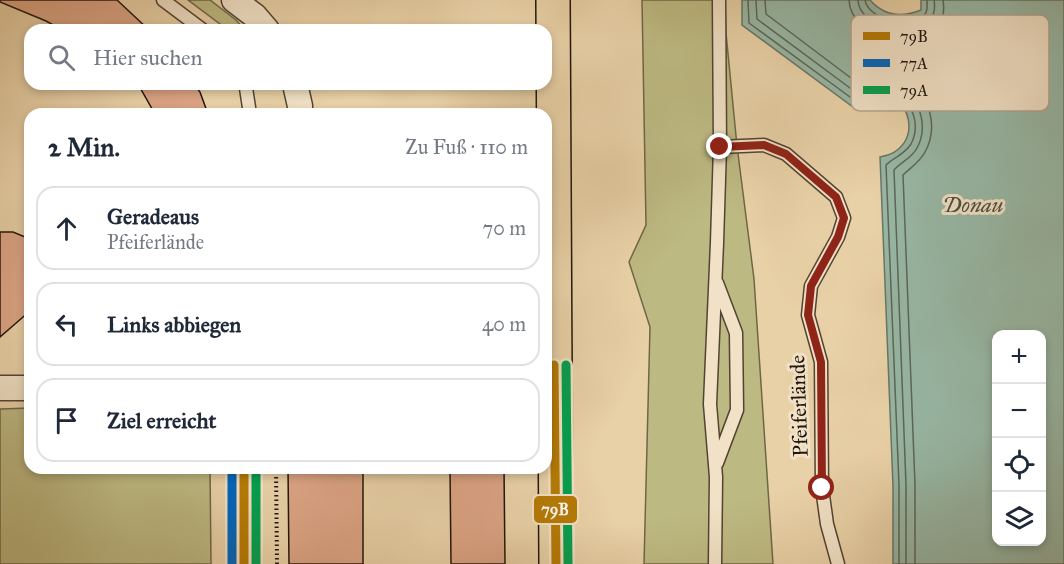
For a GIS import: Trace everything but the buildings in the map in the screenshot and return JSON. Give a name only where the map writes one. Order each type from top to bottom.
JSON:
[{"type":"main road","points":[[552,122],[553,0]]},
{"type":"main road","points":[[552,431],[556,564]]},
{"type":"street","points":[[234,0],[262,24]]},
{"type":"street","points":[[0,388],[24,387]]},
{"type":"street","points":[[244,474],[244,564]]},
{"type":"lane","points":[[163,0],[195,24]]},
{"type":"lane","points":[[715,564],[715,466],[710,404],[720,147],[719,0]]},
{"type":"lane","points":[[246,90],[249,108]]},
{"type":"lane","name":"Pfeiferlände","points":[[720,147],[764,145],[786,154],[836,197],[844,218],[838,237],[811,286],[808,315],[821,362],[822,488],[827,524],[838,564]]},
{"type":"lane","points":[[715,280],[736,333],[737,410],[715,466]]},
{"type":"path","points":[[276,474],[277,564]]},
{"type":"shaded area","points":[[188,0],[210,0],[240,24],[220,24]]},
{"type":"shaded area","points":[[642,0],[725,0],[737,146],[754,279],[773,564],[644,564],[650,327],[629,262],[646,225]]},
{"type":"shaded area","points":[[24,408],[24,474],[210,474],[211,564],[0,564],[0,409]]},
{"type":"water","name":"Donau","points":[[742,0],[870,0],[887,12],[900,15],[851,15],[851,106],[742,25]]},
{"type":"water","name":"Donau","points":[[921,0],[1064,0],[1064,564],[893,564],[893,486],[880,157],[895,152],[904,143],[908,132],[908,120],[905,111],[1049,111],[1049,15],[900,15],[921,10]]},
{"type":"transit line","name":"79B","points":[[554,365],[556,564]]},
{"type":"transit line","name":"79A","points":[[566,365],[568,564]]},
{"type":"transit line","name":"77A","points":[[232,474],[232,564]]},
{"type":"transit line","name":"79B","points":[[244,474],[244,564]]},
{"type":"transit line","name":"79A","points":[[256,474],[256,564]]},
{"type":"route","points":[[720,147],[764,145],[786,154],[836,197],[844,218],[838,237],[811,286],[808,315],[821,362],[822,488]]}]
